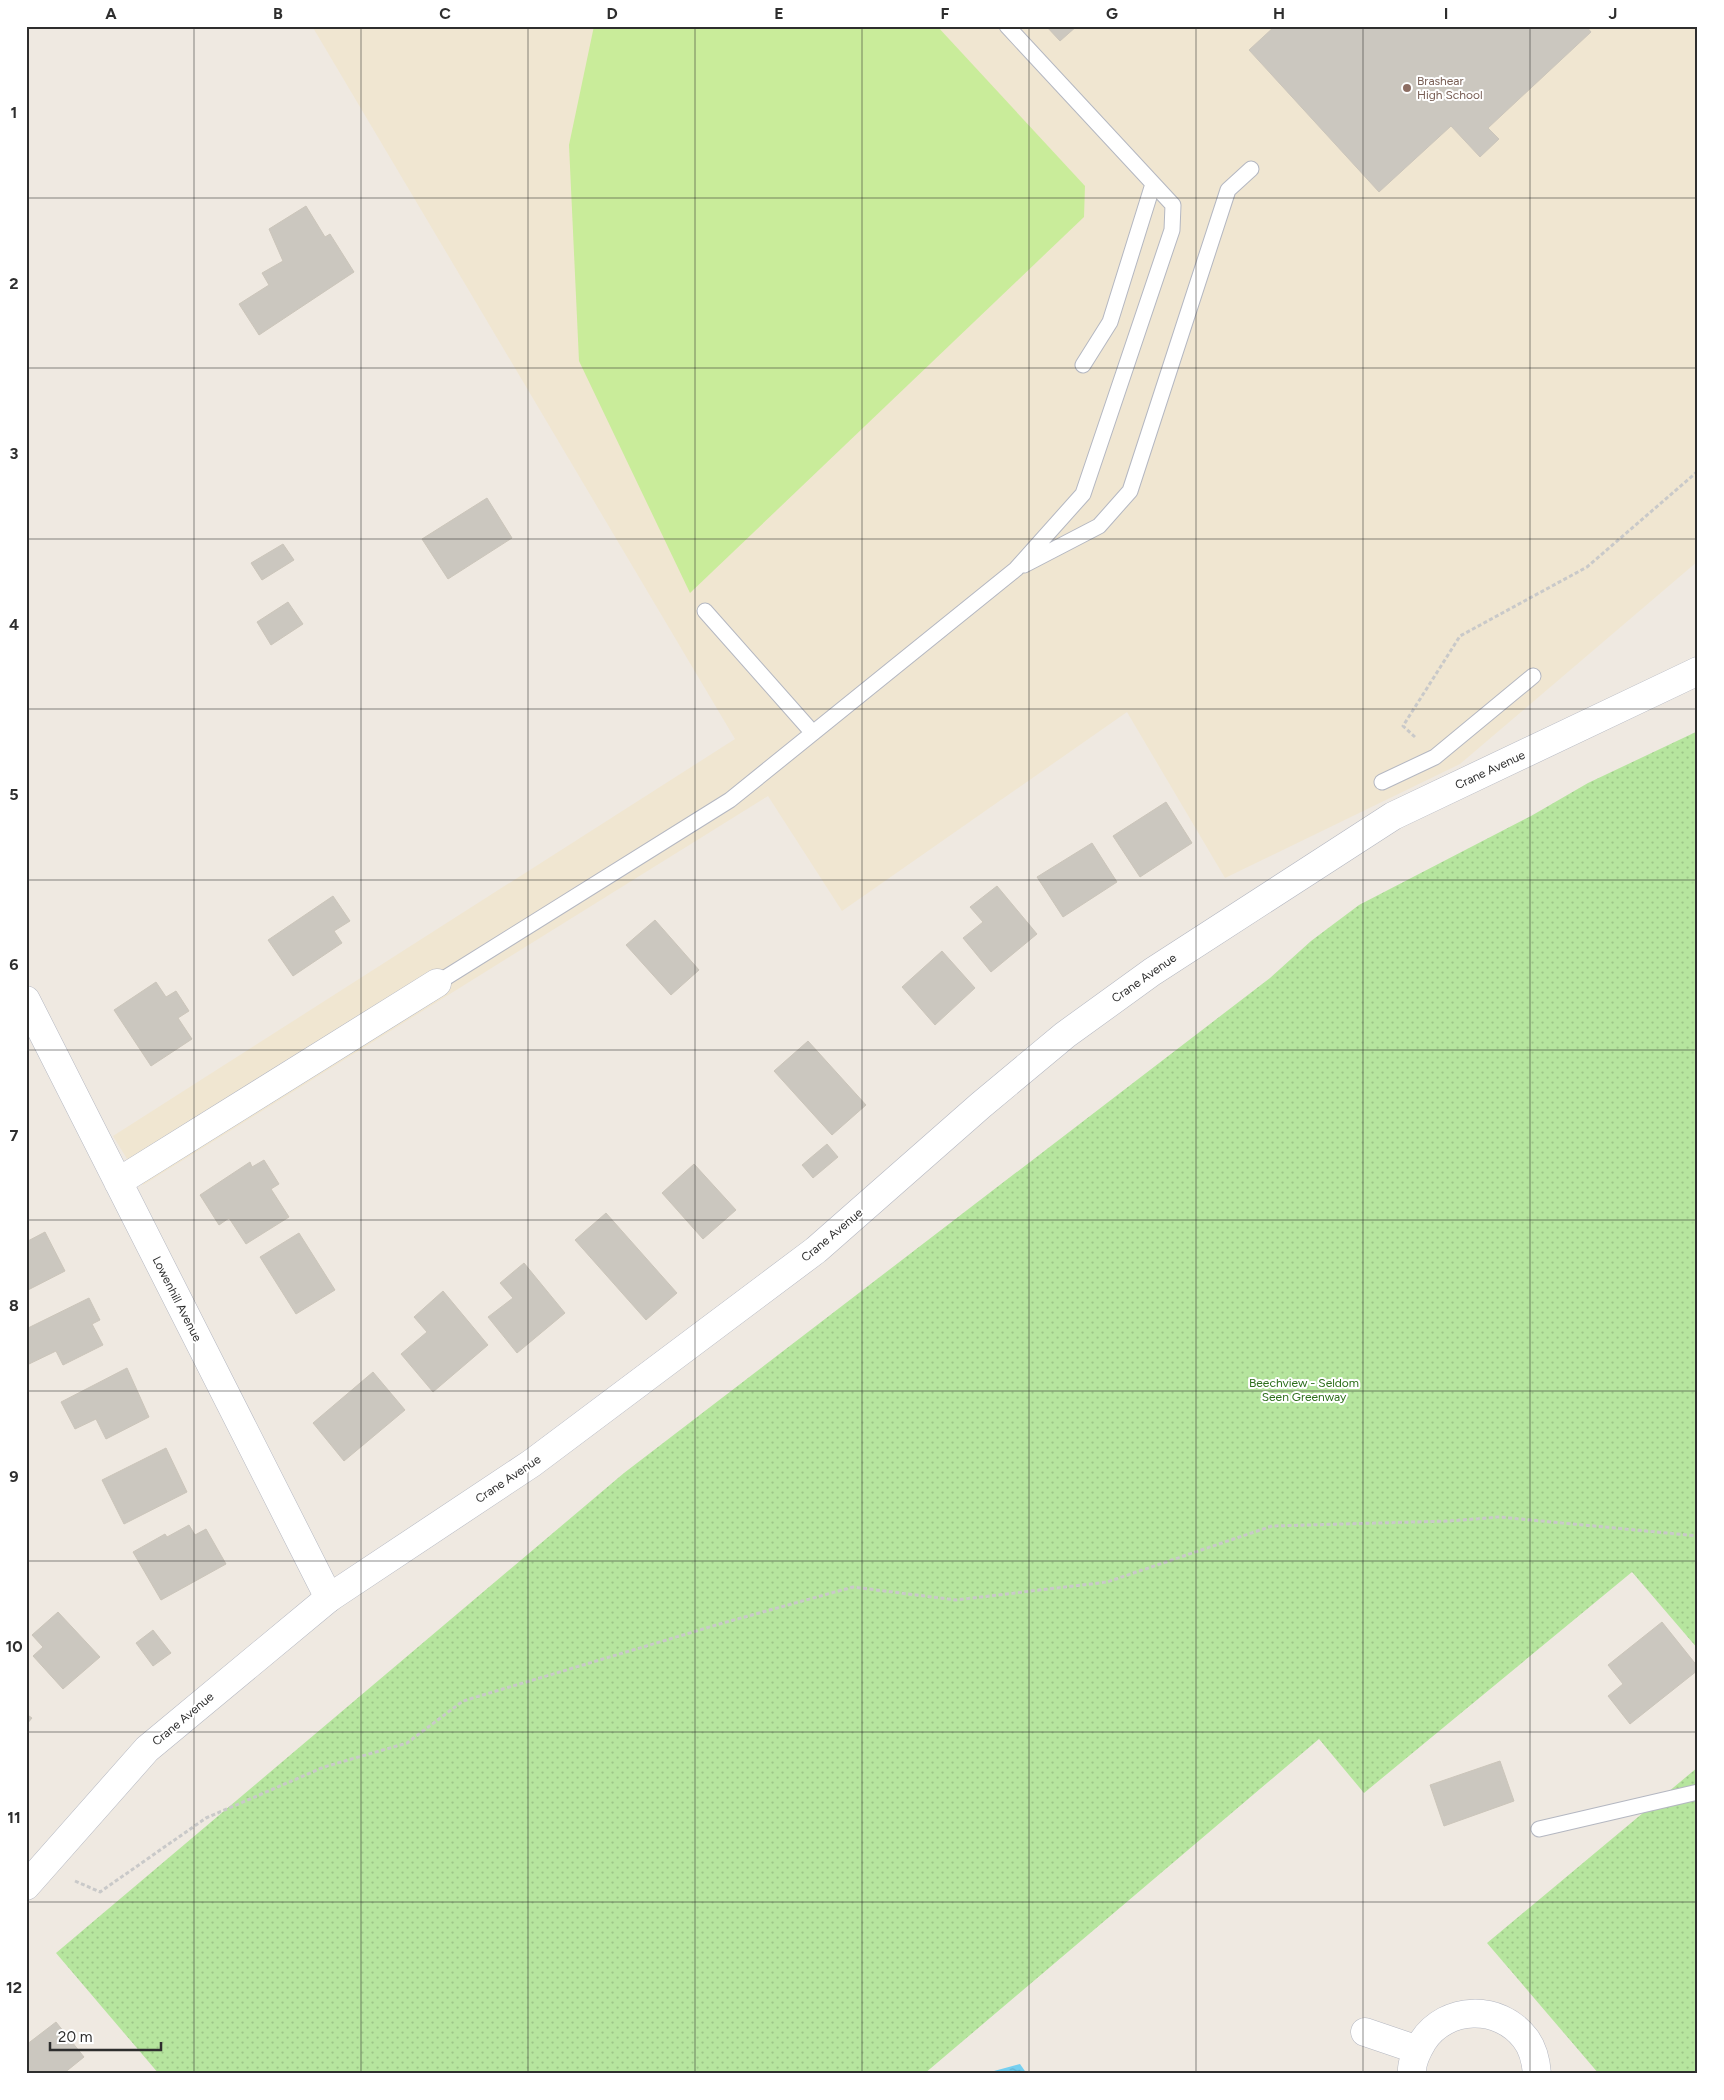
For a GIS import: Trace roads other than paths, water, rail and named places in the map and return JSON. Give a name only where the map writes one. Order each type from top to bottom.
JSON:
[{"type":"street","name":"Crane Avenue","points":[[34,1877],[147,1749],[329,1598],[532,1463],[816,1250],[980,1105],[1065,1035],[1152,972],[1393,816],[1698,671]]},
{"type":"street","points":[[118,1182],[437,983]]},
{"type":"street","name":"Lowenhill Avenue","points":[[26,1000],[329,1598]]},
{"type":"street","points":[[1365,2032],[1415,2062],[1430,2031],[1447,2019],[1468,2013],[1490,2014],[1510,2023],[1525,2038],[1535,2057],[1537,2074]]},
{"type":"lane","points":[[437,983],[730,800],[1016,569],[1083,494],[1172,230],[1172,205],[1007,26]]},
{"type":"lane","points":[[1016,569],[1099,526],[1130,491],[1228,190],[1250,169]]},
{"type":"lane","points":[[1083,365],[1110,322],[1153,184]]},
{"type":"lane","points":[[705,611],[813,733]]},
{"type":"lane","points":[[1382,782],[1435,757],[1534,676]]},
{"type":"lane","points":[[1539,1829],[1698,1792]]},
{"type":"water","points":[[1020,2064],[1027,2074],[993,2074],[994,2071]]},
{"type":"place","name":"Brashear High School","points":[[1407,88]]},
{"type":"park label","name":"Beechview - Seldom Seen Greenway","points":[[1304,1390]]}]
